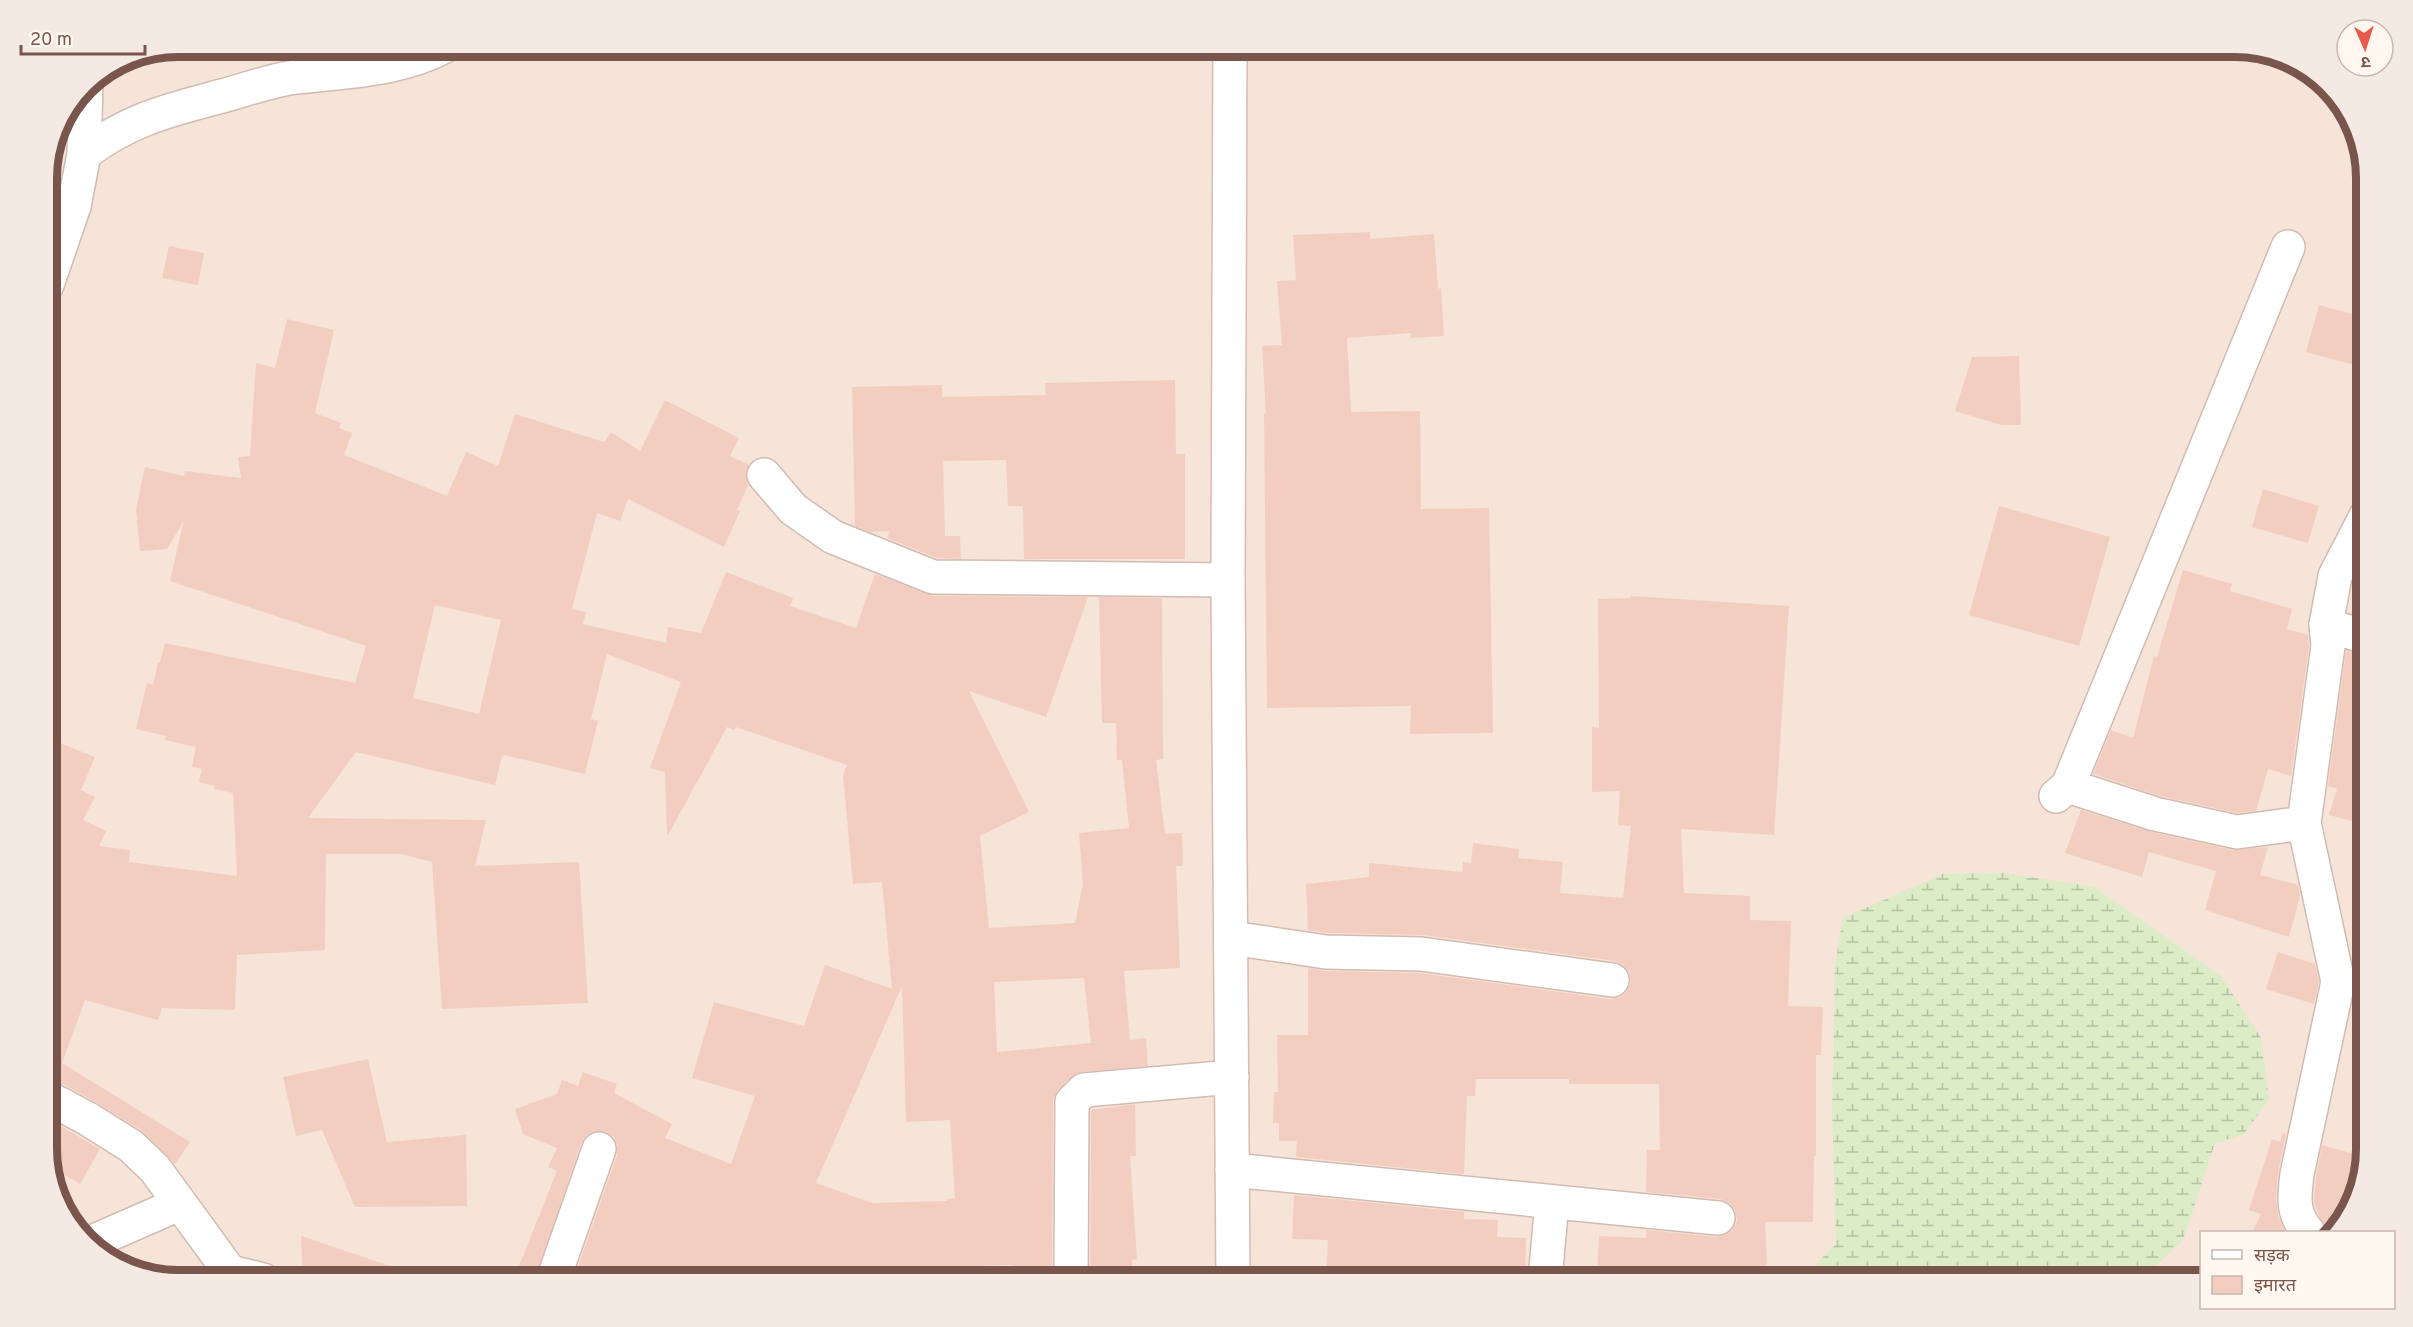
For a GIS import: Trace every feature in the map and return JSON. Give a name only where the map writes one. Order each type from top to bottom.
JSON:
[{"type":"street","points":[[84,154],[108,135],[154,115],[286,79],[393,66],[423,57]]},
{"type":"street","points":[[1230,57],[1228,580],[1233,1270]]},
{"type":"street","points":[[57,256],[74,206],[84,154],[86,100]]},
{"type":"street","points":[[57,220],[74,206]]},
{"type":"street","points":[[2288,247],[2062,791],[2237,832],[2304,823]]},
{"type":"street","points":[[765,475],[793,509],[833,537],[933,578],[1228,580]]},
{"type":"street","points":[[2306,1231],[2298,1220],[2295,1195],[2296,1174],[2338,982],[2304,823],[2328,646],[2326,625],[2335,576],[2356,535]]},
{"type":"street","points":[[2326,625],[2356,634]]},
{"type":"street","points":[[1232,938],[1326,952],[1421,954],[1612,980]]},
{"type":"street","points":[[1071,1270],[1072,1102],[1084,1090],[1232,1077]]},
{"type":"street","points":[[57,1102],[131,1146],[155,1169],[220,1270]]},
{"type":"street","points":[[557,1270],[599,1149]]},
{"type":"street","points":[[1232,1170],[1718,1218]]},
{"type":"street","points":[[1548,1270],[1552,1202]]},
{"type":"street","points":[[98,1240],[178,1204]]},
{"type":"shaded area","points":[[170,57],[2235,57],[2266,61],[2302,77],[2326,98],[2336,111],[2350,139],[2356,170],[2356,1149],[2352,1180],[2336,1216],[2324,1231],[2200,1231],[2200,1270],[178,1270],[147,1266],[111,1250],[87,1229],[77,1216],[63,1188],[57,1157],[57,170],[66,132],[87,98],[111,77],[139,63]]},
{"type":"green space","points":[[2004,873],[2094,887],[2221,976],[2261,1038],[2269,1100],[2243,1135],[2215,1143],[2183,1240],[2152,1270],[1810,1270],[1836,1244],[1832,1108],[1835,964],[1843,918],[1942,874]]},
{"type":"building","points":[[1370,232],[1370,239],[1434,234],[1444,336],[1411,338],[1411,333],[1347,338],[1351,412],[1420,411],[1421,509],[1489,508],[1493,733],[1410,734],[1411,706],[1267,708],[1264,413],[1266,413],[1262,346],[1282,345],[1277,281],[1296,280],[1293,235]]},
{"type":"building","points":[[169,246],[204,253],[198,285],[162,278]]},
{"type":"building","points":[[2319,305],[2356,315],[2356,365],[2306,352]]},
{"type":"building","points":[[287,319],[334,330],[315,413],[341,423],[339,428],[352,433],[344,455],[447,496],[466,452],[498,466],[515,414],[604,442],[611,432],[640,451],[665,400],[739,438],[730,456],[749,465],[746,478],[748,485],[737,510],[740,511],[724,547],[628,499],[620,521],[597,513],[572,609],[586,612],[583,624],[666,643],[668,627],[701,633],[726,572],[793,598],[790,606],[856,628],[875,574],[933,596],[1088,597],[1046,717],[969,691],[1029,812],[980,836],[989,928],[1075,923],[1083,884],[1079,833],[1129,828],[1122,760],[1117,760],[1116,723],[1102,723],[1099,597],[1162,598],[1163,759],[1156,760],[1165,834],[1182,833],[1183,866],[1176,866],[1180,968],[1124,971],[1130,1040],[1146,1038],[1148,1066],[1082,1072],[1071,1077],[1059,1089],[1053,1101],[1052,1270],[1012,1270],[1012,1265],[914,1268],[914,1270],[577,1270],[617,1155],[614,1137],[606,1132],[596,1131],[587,1134],[581,1143],[539,1270],[517,1270],[557,1171],[548,1167],[557,1148],[523,1134],[515,1109],[557,1094],[562,1080],[578,1086],[583,1072],[617,1084],[614,1093],[672,1124],[665,1138],[731,1164],[755,1096],[692,1078],[714,1002],[804,1026],[825,965],[892,989],[882,882],[853,884],[843,775],[847,765],[736,727],[734,730],[727,727],[667,837],[665,772],[650,768],[681,682],[607,654],[591,719],[598,721],[585,774],[504,755],[495,785],[356,752],[308,818],[486,820],[475,866],[579,862],[588,1003],[442,1009],[432,862],[401,854],[326,854],[325,950],[237,955],[235,1010],[162,1008],[158,1020],[85,1000],[62,1063],[190,1142],[175,1164],[141,1130],[57,1081],[57,742],[95,757],[81,790],[95,797],[83,820],[106,831],[99,846],[130,850],[129,862],[237,876],[233,793],[214,789],[215,786],[199,782],[202,769],[192,767],[196,747],[165,740],[166,736],[136,729],[147,683],[153,685],[165,643],[355,683],[366,646],[170,581],[184,520],[167,549],[140,551],[136,509],[145,467],[184,476],[185,471],[241,478],[238,457],[250,456],[256,363],[275,368]],"holes":[[[435,605],[501,620],[479,714],[413,698]],[[1084,978],[1091,1043],[997,1052],[994,982]],[[902,986],[906,1122],[950,1120],[955,1198],[947,1199],[947,1201],[872,1203],[816,1183]]]},
{"type":"building","points":[[2019,356],[2021,425],[2001,425],[1955,411],[1972,357]]},
{"type":"building","points":[[1175,380],[1176,454],[1185,454],[1185,559],[1024,559],[1023,506],[1008,506],[1006,460],[943,461],[945,536],[960,536],[961,559],[937,558],[887,538],[890,531],[870,532],[855,526],[852,387],[942,385],[942,397],[1046,395],[1045,383]]},
{"type":"building","points":[[2263,489],[2319,506],[2308,543],[2252,527]]},
{"type":"building","points":[[1999,506],[2110,537],[2079,646],[1969,615]]},
{"type":"building","points":[[2183,570],[2232,584],[2230,591],[2292,609],[2287,629],[2308,635],[2309,646],[2291,776],[2268,769],[2256,811],[2238,813],[2160,796],[2093,774],[2111,730],[2133,738],[2154,656],[2157,657]]},
{"type":"building","points":[[1631,596],[1789,606],[1774,835],[1681,829],[1684,893],[1750,896],[1750,920],[1791,921],[1788,1006],[1823,1007],[1821,1055],[1816,1055],[1816,1156],[1814,1156],[1813,1222],[1765,1222],[1765,1270],[1597,1270],[1599,1236],[1646,1238],[1646,1230],[1717,1237],[1726,1235],[1733,1229],[1737,1220],[1735,1210],[1729,1203],[1720,1199],[1646,1192],[1647,1150],[1660,1150],[1659,1084],[1569,1084],[1569,1079],[1476,1079],[1475,1096],[1467,1096],[1464,1174],[1296,1157],[1297,1141],[1279,1141],[1279,1123],[1273,1123],[1274,1092],[1278,1092],[1277,1035],[1308,1035],[1308,968],[1325,971],[1420,973],[1609,999],[1620,997],[1627,991],[1631,982],[1629,972],[1615,961],[1424,935],[1328,933],[1308,930],[1306,884],[1369,877],[1369,863],[1462,872],[1463,862],[1471,863],[1473,843],[1519,849],[1518,858],[1563,862],[1560,893],[1623,898],[1631,826],[1618,825],[1620,791],[1592,792],[1592,727],[1599,728],[1598,599],[1631,598]]},
{"type":"building","points":[[2346,651],[2356,653],[2356,822],[2329,815],[2337,789],[2328,786]]},
{"type":"building","points":[[2081,810],[2151,832],[2233,850],[2268,847],[2260,875],[2298,885],[2300,896],[2289,937],[2205,910],[2216,871],[2149,852],[2142,877],[2065,853]]},
{"type":"building","points":[[2278,952],[2315,964],[2319,982],[2314,1004],[2266,989]]},
{"type":"building","points":[[368,1059],[387,1142],[466,1135],[467,1206],[355,1207],[322,1130],[296,1136],[283,1077]]},
{"type":"building","points":[[1135,1104],[1136,1156],[1130,1156],[1137,1259],[1132,1260],[1132,1270],[1090,1270],[1091,1110]]},
{"type":"building","points":[[57,1124],[100,1149],[80,1184],[59,1172]]},
{"type":"building","points":[[2282,1133],[2286,1134],[2278,1172],[2276,1199],[2278,1215],[2285,1231],[2253,1231],[2261,1214],[2249,1210],[2272,1139],[2281,1142]]},
{"type":"building","points":[[2322,1145],[2356,1154],[2347,1195],[2336,1216],[2325,1230],[2314,1202]]},
{"type":"building","points":[[1294,1195],[1464,1212],[1464,1219],[1498,1220],[1497,1237],[1526,1238],[1525,1270],[1326,1270],[1328,1240],[1292,1239]]},
{"type":"building","points":[[301,1236],[402,1270],[303,1270]]}]
